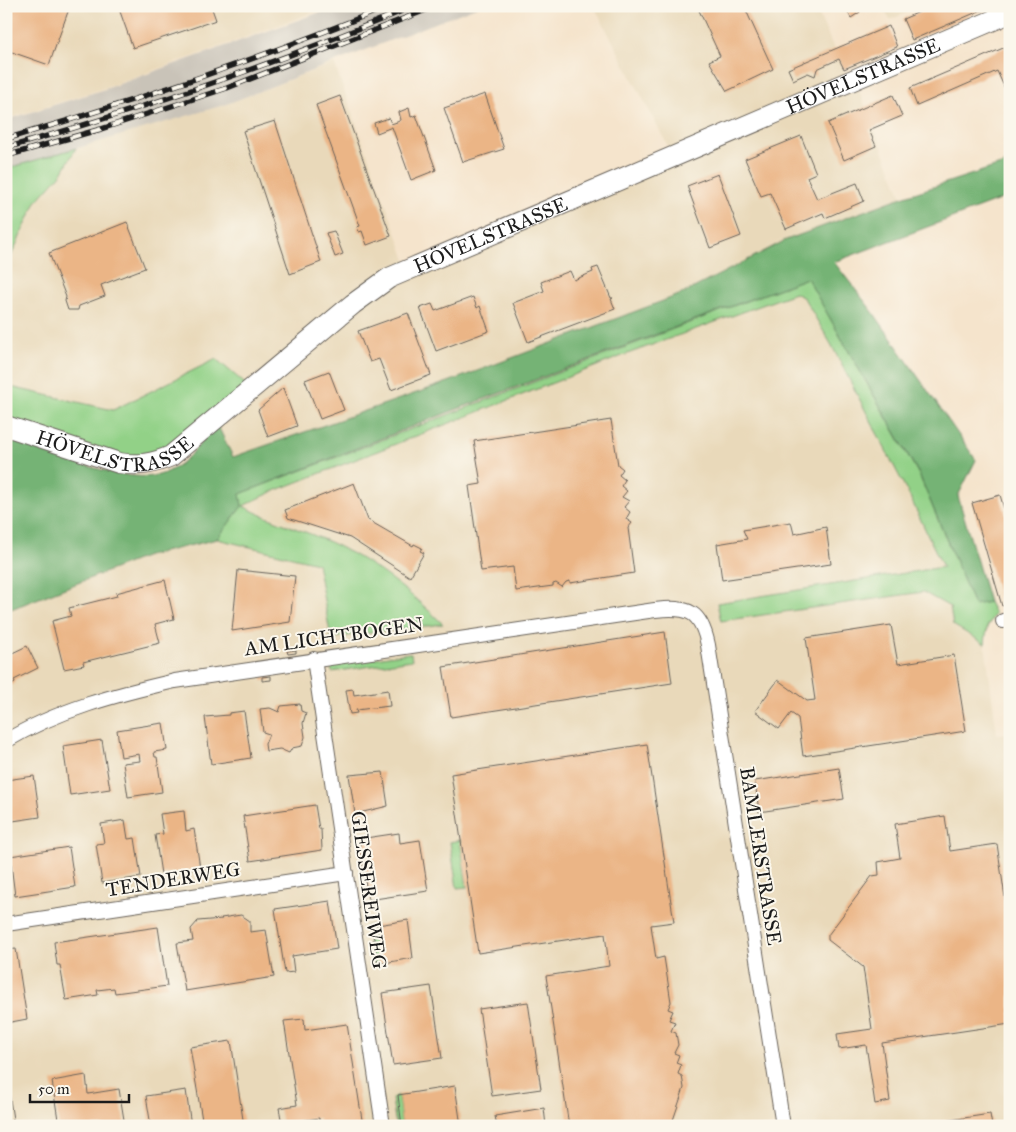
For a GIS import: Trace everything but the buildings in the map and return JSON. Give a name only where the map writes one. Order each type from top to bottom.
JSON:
[{"type":"main road","name":"HÖVELSTRASSE","points":[[6,426],[119,463],[139,465],[163,460],[171,456],[352,304],[389,278],[1010,13]]},
{"type":"street","name":"AM LICHTBOGEN","points":[[6,742],[78,708],[143,688],[314,660],[636,612],[678,608]]},
{"type":"street","name":"BAMLERSTRASSE","points":[[678,608],[689,611],[700,619],[708,645],[783,1126]]},
{"type":"street","name":"GIESSEREIWEG","points":[[314,660],[383,1126]]},
{"type":"street","name":"TENDERWEG","points":[[6,924],[346,873]]},
{"type":"shaded area","points":[[6,6],[332,6],[105,88],[6,119]]},
{"type":"shaded area","points":[[337,6],[479,6],[224,105],[6,169],[6,120],[105,89]]},
{"type":"shaded area","points":[[594,6],[815,6],[848,80],[672,154]]},
{"type":"shaded area","points":[[883,6],[921,6],[890,20]]},
{"type":"shaded area","points":[[334,63],[409,268],[249,387],[216,359],[113,410],[6,386],[6,267],[36,202],[62,173],[76,148],[224,105]]},
{"type":"shaded area","points":[[855,81],[902,197],[786,240],[684,293],[448,382],[233,457],[216,422],[356,303]]},
{"type":"shaded area","points":[[795,293],[804,298],[831,344],[910,494],[943,567],[717,603],[721,621],[923,592],[950,607],[953,625],[985,644],[997,734],[1010,733],[1010,1126],[6,1126],[6,611],[147,556],[217,539],[317,563],[331,638],[442,624],[417,599],[380,569],[337,546],[242,506],[272,492],[630,353]]},
{"type":"green space","points":[[76,148],[62,173],[36,202],[6,267],[6,169]]},
{"type":"green space","points":[[1010,162],[1010,196],[834,262],[873,312],[976,460],[958,496],[989,602],[974,605],[919,474],[807,278],[444,414],[240,494],[242,506],[217,539],[147,556],[6,611],[6,438],[109,472],[131,476],[150,476],[165,473],[181,464],[194,451],[216,422],[233,457],[448,382],[684,293],[786,240],[902,197]]},
{"type":"green space","points":[[807,278],[919,475],[974,605],[989,602],[995,614],[987,627],[985,644],[953,625],[950,607],[923,592],[721,621],[717,603],[943,567],[909,495],[831,344],[804,298],[795,293],[630,353],[272,492],[243,506],[327,541],[367,562],[394,581],[443,624],[331,638],[317,563],[217,539],[242,506],[240,494]]},
{"type":"green space","points":[[216,359],[249,387],[169,455],[139,463],[6,424],[6,386],[113,410]]},
{"type":"green space","points":[[411,653],[412,660],[332,672],[331,667],[342,663]]},
{"type":"green space","points":[[460,840],[467,887],[457,888],[450,842]]},
{"type":"green space","points":[[372,925],[378,964],[372,964],[366,926]]},
{"type":"green space","points":[[398,1095],[402,1126],[396,1126],[392,1098]]},
{"type":"railway","points":[[6,139],[199,77],[295,43],[389,6]]},
{"type":"railway","points":[[6,148],[110,117],[212,83],[364,27],[414,6]]},
{"type":"railway","points":[[6,156],[101,129],[227,88],[436,6]]}]
